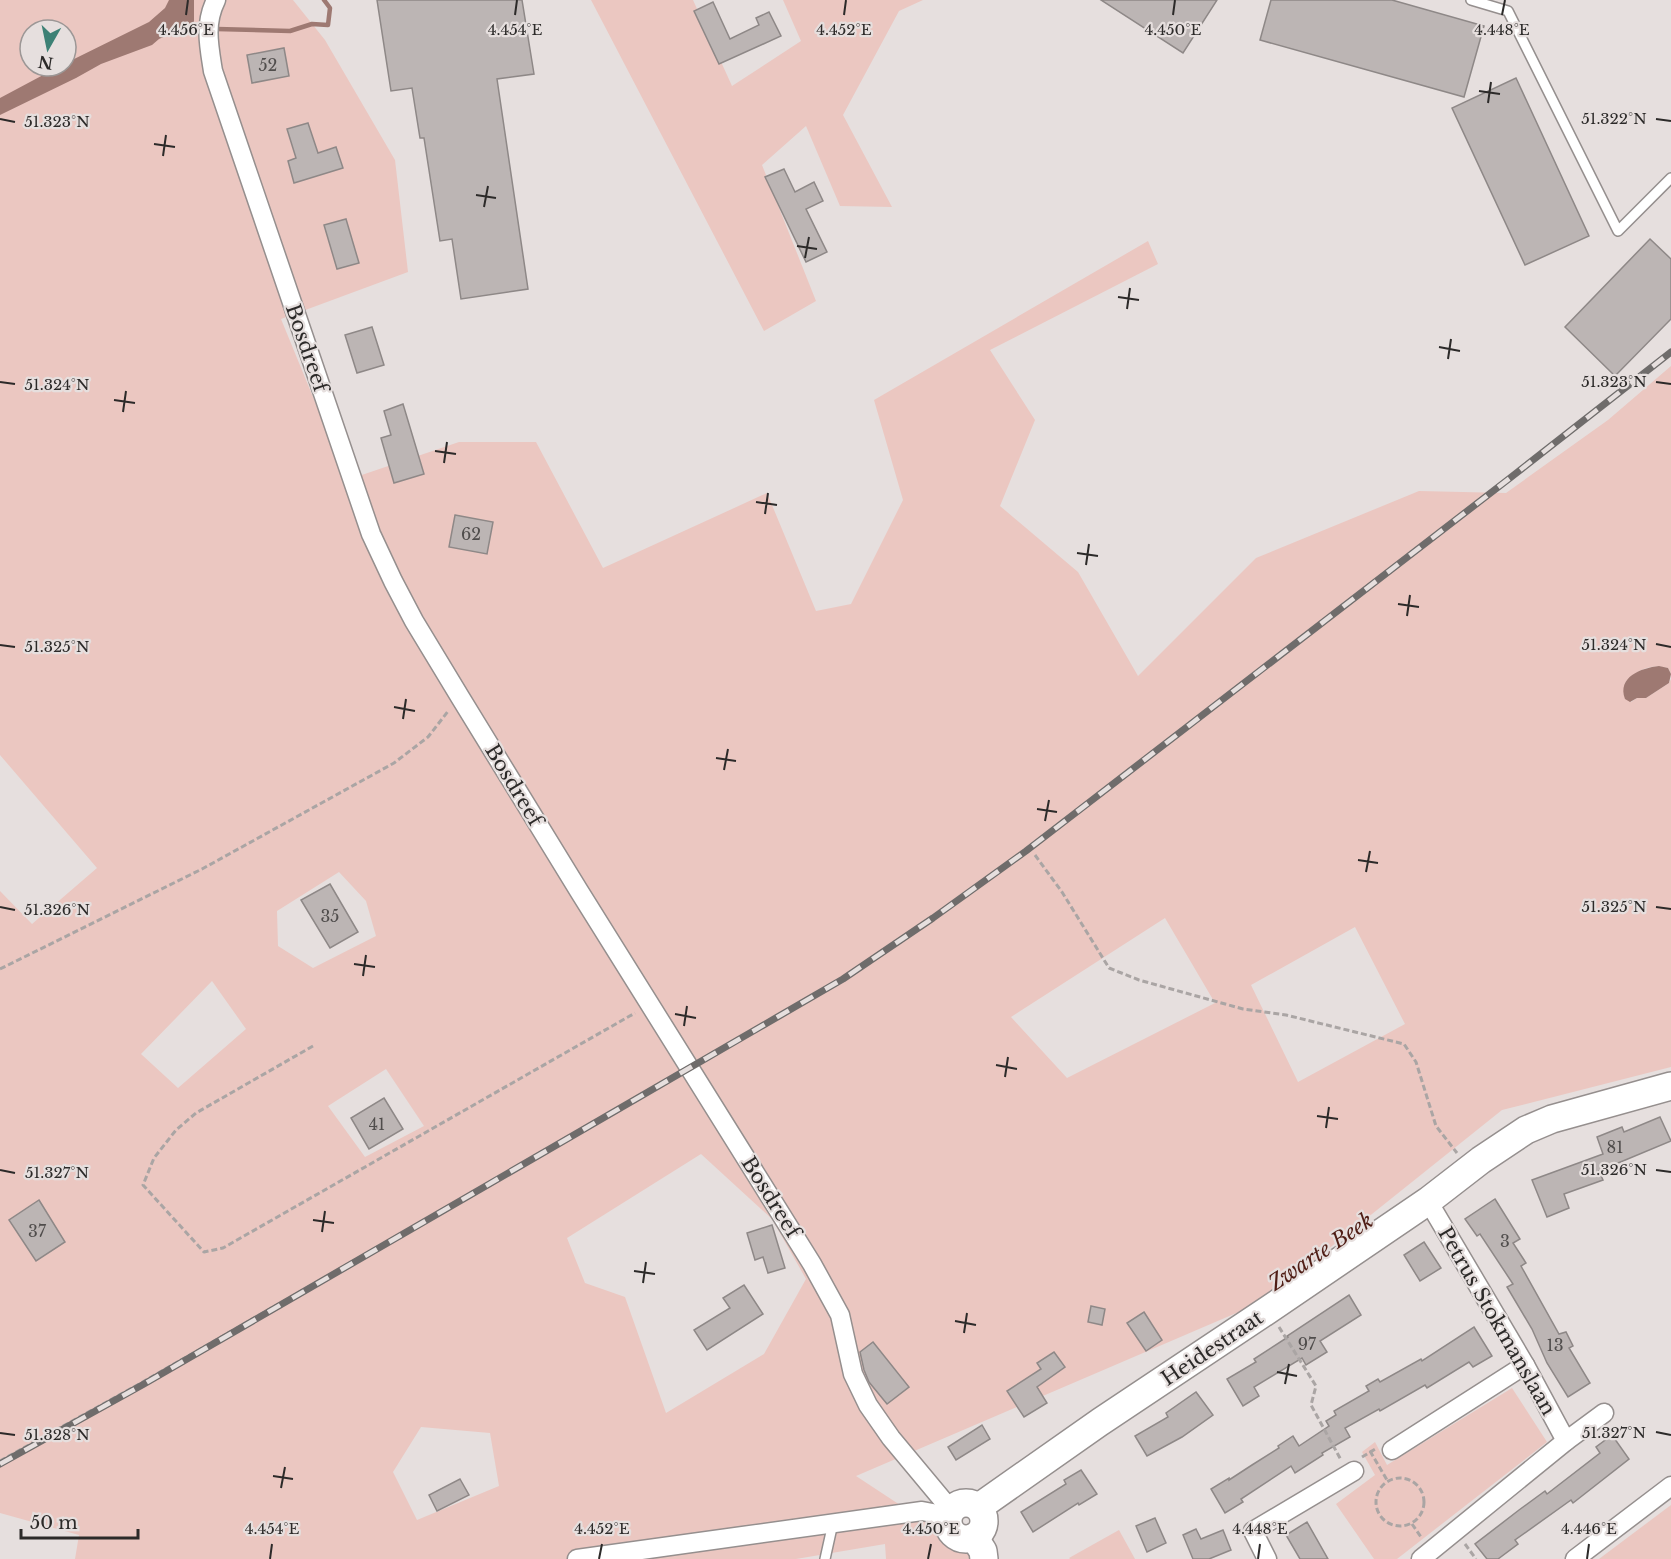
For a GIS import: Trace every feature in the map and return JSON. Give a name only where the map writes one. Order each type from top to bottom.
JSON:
[{"type":"street","name":"Bosdreef","points":[[216,0],[208,22],[213,72],[371,534],[388,571],[460,697],[777,1206],[833,1300],[840,1315],[853,1374],[868,1405],[949,1513]]},
{"type":"street","name":"Heidestraat","points":[[979,1508],[1100,1422],[1428,1201],[1526,1130],[1552,1119],[1671,1086]]},
{"type":"street","name":"Petrus Stokmanslaan","points":[[1428,1201],[1525,1365],[1566,1441]]},
{"type":"street","points":[[1392,1449],[1525,1365]]},
{"type":"street","points":[[1421,1559],[1566,1441],[1604,1413]]},
{"type":"street","points":[[1267,1559],[1254,1531],[1354,1471]]},
{"type":"street","points":[[1575,1559],[1671,1486]]},
{"type":"street","points":[[969,1503],[979,1508],[984,1524],[979,1548],[954,1535],[948,1526],[949,1513],[959,1504],[969,1503]]},
{"type":"street","points":[[577,1559],[922,1511],[949,1513]]},
{"type":"lane","points":[[1471,0],[1508,11],[1618,231],[1671,178]]},
{"type":"lane","points":[[825,1559],[833,1523]]},
{"type":"path","points":[[0,969],[202,869],[394,763],[428,737],[460,697]]},
{"type":"path","points":[[1035,855],[1062,892],[1109,968],[1139,980],[1243,1009],[1286,1015],[1404,1044],[1416,1062],[1436,1126],[1470,1169]]},
{"type":"path","points":[[313,1046],[196,1113],[176,1130],[154,1158],[143,1185],[204,1252],[223,1248],[650,1004]]},
{"type":"path","points":[[0,1461],[690,1068]]},
{"type":"path","points":[[1268,1310],[1316,1386],[1311,1405],[1341,1460],[1354,1471],[1363,1456],[1375,1448],[1392,1449]]},
{"type":"path","points":[[1370,1451],[1387,1480]]},
{"type":"path","points":[[1400,1477],[1412,1480],[1421,1490],[1425,1502],[1421,1515],[1412,1524],[1400,1527],[1387,1524],[1378,1515],[1376,1496],[1387,1480],[1400,1477]]},
{"type":"shaded area","points":[[0,0],[293,0],[325,40],[395,160],[408,272],[281,319],[347,480],[459,442],[536,442],[603,568],[767,493],[816,611],[851,604],[903,500],[874,400],[1148,241],[1158,264],[990,350],[1035,420],[1000,506],[1078,572],[1138,676],[1256,558],[1419,491],[1506,493],[1608,420],[1671,366],[1671,674],[1668,668],[1650,667],[1634,674],[1625,683],[1631,702],[1637,698],[1646,698],[1669,683],[1671,679],[1671,1067],[1502,1110],[1262,1302],[856,1476],[970,1551],[971,1559],[886,1559],[885,1544],[796,1559],[75,1559],[79,1535],[0,1513],[0,891],[32,924],[97,868],[0,755]],"holes":[[[339,872],[366,901],[376,936],[313,968],[278,946],[277,911]],[[1165,918],[1215,1003],[1067,1078],[1011,1017]],[[1355,927],[1405,1024],[1298,1082],[1251,985]],[[212,981],[246,1029],[178,1088],[141,1054]],[[386,1069],[424,1126],[365,1157],[328,1106]],[[701,1154],[772,1219],[806,1279],[764,1354],[666,1413],[625,1297],[585,1283],[567,1238]],[[421,1427],[490,1433],[499,1486],[417,1520],[393,1472]]]},
{"type":"shaded area","points":[[169,0],[194,0],[194,28],[168,35],[152,45],[101,64],[78,77],[78,57],[149,22],[165,8]]},
{"type":"shaded area","points":[[591,0],[693,0],[732,86],[801,41],[783,0],[923,0],[899,11],[843,115],[892,207],[840,206],[806,126],[762,165],[816,301],[764,331]]},
{"type":"shaded area","points":[[38,78],[76,78],[0,115],[0,98]]},
{"type":"shaded area","points":[[1659,666],[1668,668],[1671,674],[1669,683],[1646,698],[1637,698],[1630,702],[1625,699],[1623,691],[1627,679],[1645,669]]},
{"type":"shaded area","points":[[1512,1388],[1547,1442],[1397,1559],[1374,1559],[1336,1504],[1375,1475],[1362,1452],[1375,1442],[1387,1465]]},
{"type":"shaded area","points":[[1671,1505],[1671,1559],[1599,1559]]},
{"type":"shaded area","points":[[1119,1530],[1135,1559],[1069,1558]]},
{"type":"building","points":[[377,0],[522,0],[534,74],[497,79],[528,289],[461,299],[452,239],[440,241],[424,138],[420,138],[412,88],[391,91]]},
{"type":"building","points":[[1101,0],[1217,0],[1183,53]]},
{"type":"building","points":[[1271,0],[1392,0],[1484,26],[1464,97],[1260,40]]},
{"type":"building","points":[[713,2],[730,39],[759,25],[756,18],[769,12],[781,36],[719,64],[694,11]]},
{"type":"building","points":[[284,48],[289,76],[252,83],[247,55]]},
{"type":"building","points":[[1516,78],[1589,236],[1525,265],[1452,108]]},
{"type":"building","points":[[308,123],[318,153],[336,147],[343,168],[294,183],[288,161],[296,158],[287,129]]},
{"type":"building","points":[[784,169],[795,192],[814,182],[823,201],[806,209],[827,252],[806,262],[765,177]]},
{"type":"building","points":[[346,219],[359,263],[337,269],[324,225]]},
{"type":"building","points":[[1650,239],[1671,259],[1671,319],[1615,376],[1565,327]]},
{"type":"building","points":[[372,327],[384,365],[357,373],[345,335]]},
{"type":"building","points":[[403,404],[424,474],[394,483],[381,438],[391,435],[384,411]]},
{"type":"building","points":[[455,515],[493,522],[487,554],[449,547]]},
{"type":"building","points":[[330,884],[358,932],[330,948],[301,900]]},
{"type":"building","points":[[384,1098],[403,1129],[369,1149],[351,1118]]},
{"type":"building","points":[[1660,1117],[1671,1141],[1599,1171],[1603,1180],[1564,1194],[1569,1208],[1547,1217],[1532,1180],[1603,1154],[1597,1137],[1622,1127],[1624,1132]]},
{"type":"building","points":[[1495,1199],[1520,1239],[1513,1243],[1526,1263],[1521,1266],[1559,1334],[1566,1332],[1573,1346],[1569,1348],[1590,1383],[1568,1397],[1547,1363],[1532,1329],[1507,1287],[1513,1284],[1480,1234],[1477,1236],[1465,1219]]},
{"type":"building","points":[[39,1200],[65,1242],[36,1261],[9,1220]]},
{"type":"building","points":[[772,1225],[785,1268],[768,1273],[763,1257],[755,1260],[747,1233]]},
{"type":"building","points":[[1424,1242],[1441,1268],[1420,1281],[1404,1255]]},
{"type":"building","points":[[744,1285],[763,1314],[707,1350],[694,1330],[730,1308],[723,1298]]},
{"type":"building","points":[[1349,1295],[1361,1315],[1320,1341],[1327,1352],[1306,1365],[1302,1358],[1254,1387],[1259,1396],[1243,1406],[1227,1379],[1256,1362],[1254,1359]]},
{"type":"building","points":[[1091,1306],[1105,1309],[1102,1325],[1088,1322]]},
{"type":"building","points":[[1144,1312],[1162,1340],[1146,1351],[1127,1323]]},
{"type":"building","points":[[1474,1327],[1492,1356],[1473,1367],[1469,1362],[1427,1388],[1425,1385],[1345,1428],[1350,1437],[1322,1453],[1323,1455],[1295,1473],[1291,1466],[1241,1499],[1243,1502],[1225,1513],[1211,1489],[1279,1448],[1278,1446],[1293,1436],[1299,1446],[1329,1426],[1326,1421],[1336,1415],[1334,1411],[1369,1391],[1366,1386],[1378,1379],[1380,1382],[1421,1359],[1422,1361]]},
{"type":"building","points":[[873,1342],[909,1387],[887,1404],[869,1382],[864,1370],[860,1352]]},
{"type":"building","points":[[1054,1352],[1065,1367],[1037,1387],[1047,1403],[1024,1417],[1007,1391],[1041,1369],[1037,1363]]},
{"type":"building","points":[[1196,1392],[1213,1415],[1182,1437],[1147,1456],[1135,1436],[1168,1417],[1166,1413]]},
{"type":"building","points":[[982,1425],[990,1439],[956,1460],[948,1447]]},
{"type":"building","points":[[1612,1435],[1629,1459],[1573,1503],[1571,1500],[1515,1540],[1518,1544],[1498,1559],[1487,1559],[1475,1544],[1545,1491],[1547,1494],[1600,1453],[1596,1447]]},
{"type":"building","points":[[1081,1470],[1097,1494],[1079,1505],[1078,1503],[1033,1532],[1021,1512],[1066,1484],[1064,1480]]},
{"type":"building","points":[[460,1479],[469,1495],[437,1511],[429,1495]]},
{"type":"building","points":[[1155,1518],[1166,1543],[1147,1552],[1136,1526]]},
{"type":"building","points":[[1307,1522],[1328,1559],[1300,1559],[1286,1535]]},
{"type":"building","points":[[1196,1529],[1201,1539],[1223,1530],[1231,1550],[1209,1559],[1193,1559],[1183,1535]]},
{"type":"waterway","points":[[217,29],[290,31],[312,24],[328,25],[330,8],[324,0]]},
{"type":"waterway","points":[[194,28],[199,28]]},
{"type":"railway","points":[[0,1464],[144,1384],[843,979],[1026,851],[1671,352]]},
{"type":"water label","name":"Zwarte Beek","points":[[1321,1252]]}]
